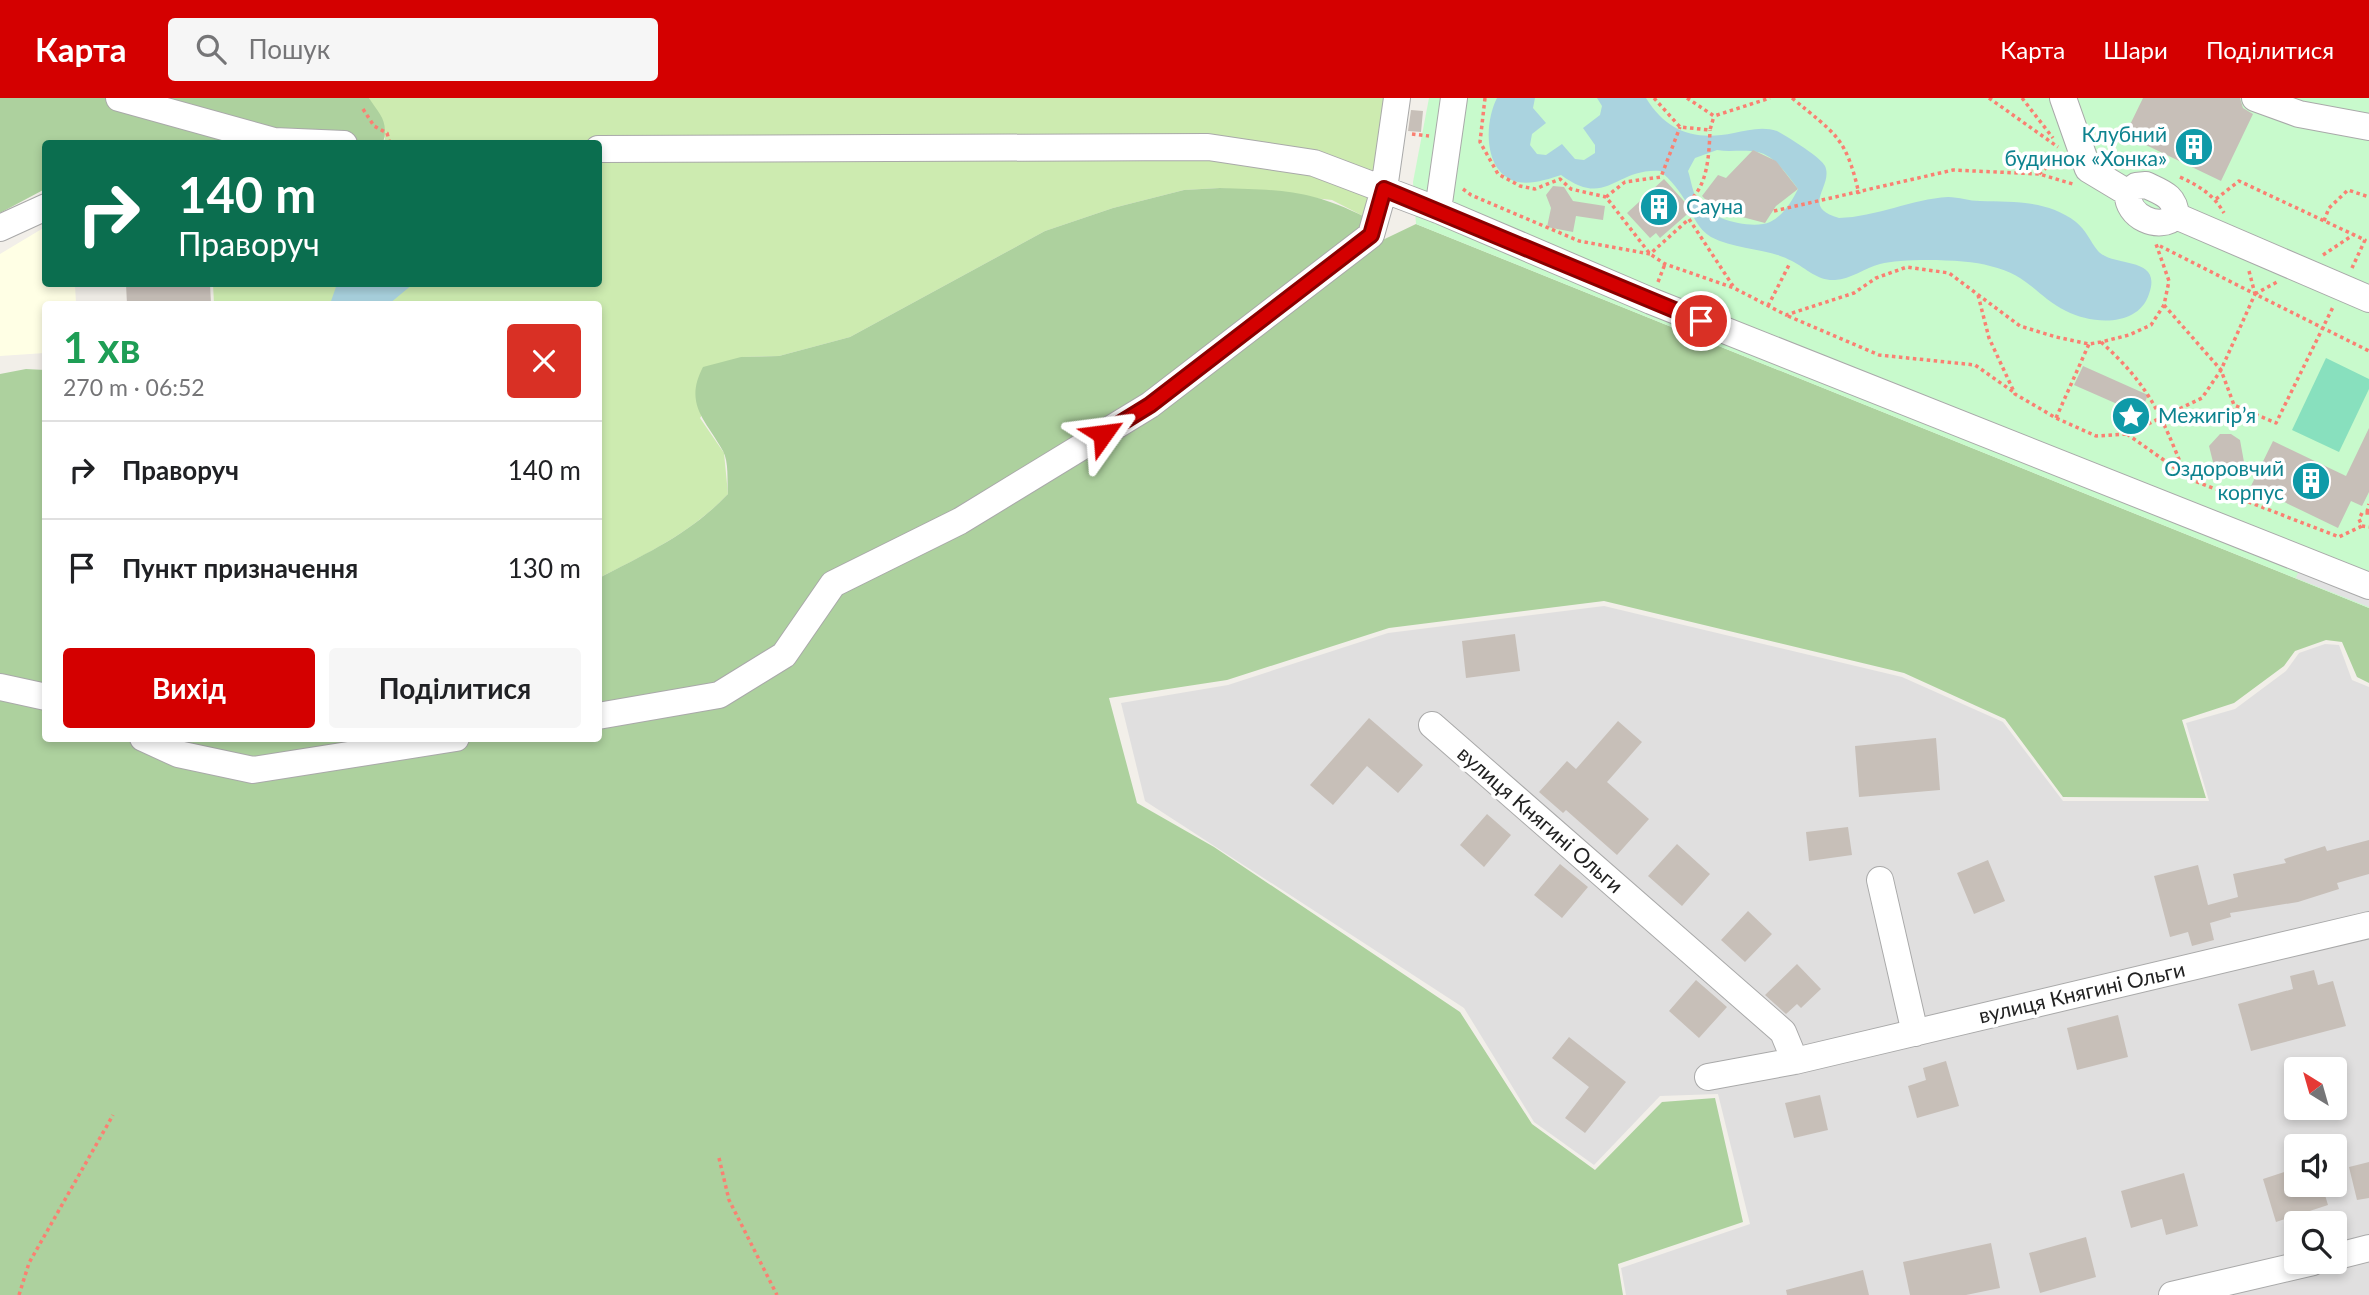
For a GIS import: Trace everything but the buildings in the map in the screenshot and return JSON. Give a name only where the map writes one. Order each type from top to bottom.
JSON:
[{"type":"street","points":[[119,98],[270,140]]},
{"type":"street","points":[[602,715],[719,695],[784,655],[833,584],[960,521],[1150,405],[1371,235],[1384,189],[1397,98]]},
{"type":"street","points":[[1438,210],[1454,98]]},
{"type":"street","points":[[2063,98],[2088,169],[2128,193],[2127,202],[2133,212],[2158,224],[2169,223],[2176,216],[2369,299]]},
{"type":"street","points":[[2255,98],[2299,114],[2369,127]]},
{"type":"street","points":[[602,149],[1208,147],[1314,163],[1438,210],[1651,301],[2369,586]]},
{"type":"street","points":[[0,228],[42,209]]},
{"type":"street","points":[[0,687],[42,696]]},
{"type":"street","name":"вулиця Княгині Ольги","points":[[1432,725],[1783,1032],[1795,1061]]},
{"type":"street","points":[[152,742],[178,754],[253,770],[431,742]]},
{"type":"street","points":[[1880,880],[1915,1033]]},
{"type":"street","name":"вулиця Княгині Ольги","points":[[1708,1077],[1795,1061],[2369,925]]},
{"type":"street","points":[[2347,1253],[2369,1248]]},
{"type":"street","points":[[2172,1295],[2284,1269]]},
{"type":"path","points":[[1485,98],[1480,142],[1498,174],[1520,186],[1535,189],[1560,179],[1571,189],[1606,197],[1650,254],[1665,264],[1734,288],[1786,315],[1879,355],[1975,365],[2015,394],[2056,418],[2096,436],[2127,434],[2202,398],[2221,370],[2255,294],[2156,244]]},
{"type":"path","points":[[1654,98],[1681,127],[1710,130]]},
{"type":"path","points":[[1687,98],[1714,116]]},
{"type":"path","points":[[1714,116],[1770,98]]},
{"type":"path","points":[[1793,98],[1820,118],[1840,140],[1852,161],[1859,194]]},
{"type":"path","points":[[1989,98],[2064,152]]},
{"type":"path","points":[[2022,98],[2064,152]]},
{"type":"path","points":[[362,109],[374,126],[387,133],[389,140]]},
{"type":"path","points":[[1688,202],[1699,193],[1709,155],[1710,130],[1714,116]]},
{"type":"path","points":[[1606,197],[1625,182],[1661,177],[1681,127]]},
{"type":"path","points":[[1391,132],[1448,138]]},
{"type":"path","points":[[2039,174],[2064,152]]},
{"type":"path","points":[[1774,211],[1859,194],[1953,170],[2039,174],[2079,186]]},
{"type":"path","points":[[1444,171],[1471,195],[1544,228],[1579,241],[1650,254]]},
{"type":"path","points":[[2216,199],[2239,181],[2367,241],[2276,423],[2234,405]]},
{"type":"path","points":[[2324,221],[2329,208],[2348,190],[2369,197]]},
{"type":"path","points":[[1650,254],[1689,219],[1734,288]]},
{"type":"path","points":[[1786,315],[1854,293],[1877,278],[1907,267],[1949,273],[2020,326],[2089,344],[2101,342],[2129,335],[2151,325],[2164,305],[2169,281],[2156,244],[2148,234]]},
{"type":"path","points":[[1768,306],[1790,263]]},
{"type":"path","points":[[1978,295],[1989,338],[2015,394]]},
{"type":"path","points":[[2164,305],[2221,370],[2234,405],[2226,424]]},
{"type":"path","points":[[2101,342],[2126,365],[2151,396],[2186,476]]},
{"type":"path","points":[[2056,418],[2089,344]]},
{"type":"path","points":[[2127,434],[2186,476],[2339,537],[2362,526],[2369,527]]},
{"type":"path","points":[[2362,526],[2359,517],[2368,512],[2369,504]]},
{"type":"path","points":[[19,1295],[29,1263],[113,1115]]},
{"type":"path","points":[[719,1158],[730,1200],[778,1295]]},
{"type":"shaded area","points":[[42,229],[42,287],[75,287],[76,301],[42,301],[42,353],[0,356],[0,254]]},
{"type":"shaded area","points":[[2299,570],[2369,597],[2369,607],[2296,578]]},
{"type":"shaded area","points":[[1604,606],[1902,677],[2003,722],[2063,801],[2209,801],[2186,723],[2235,709],[2286,671],[2299,653],[2325,644],[2339,645],[2352,680],[2369,687],[2369,1295],[1626,1295],[1621,1268],[1750,1224],[1718,1094],[1660,1096],[1594,1165],[1534,1122],[1464,1008],[1145,801],[1121,703],[1228,685],[1388,633]]},
{"type":"green space","points":[[0,98],[369,98],[384,124],[384,140],[42,140],[42,191],[0,213]]},
{"type":"green space","points":[[369,98],[1390,98],[1365,217],[1332,200],[1220,188],[1184,190],[1113,208],[1045,231],[850,337],[779,356],[741,357],[700,418],[724,453],[728,494],[683,531],[602,576],[602,301],[214,301],[213,287],[602,287],[602,140],[385,139]]},
{"type":"green space","name":"Межигір’я","points":[[1429,98],[2369,98],[2369,608],[1416,224],[1413,182]]},
{"type":"green space","points":[[1261,189],[1311,196],[1365,217],[1368,247],[1416,224],[2369,608],[2369,683],[2357,677],[2342,642],[2326,640],[2295,651],[2284,666],[2234,703],[2182,720],[2206,798],[2063,797],[2005,719],[1904,673],[1604,601],[1389,628],[1227,680],[1109,698],[1137,803],[1214,847],[1460,1012],[1532,1124],[1595,1170],[1662,1102],[1715,1098],[1743,1222],[1618,1264],[1623,1295],[0,1295],[0,374],[26,369],[42,370],[42,742],[602,742],[602,576],[683,532],[728,494],[725,455],[704,421],[696,402],[697,380],[703,367],[741,357],[779,356],[850,337],[1045,231],[1113,208],[1184,190]]},
{"type":"green space","points":[[2326,358],[2369,379],[2369,389],[2339,452],[2292,430]]},
{"type":"water","points":[[1497,98],[1535,98],[1533,108],[1546,123],[1532,134],[1530,145],[1537,154],[1546,155],[1562,144],[1575,159],[1584,160],[1595,153],[1595,145],[1583,128],[1600,115],[1602,106],[1597,98],[1646,98],[1663,119],[1683,131],[1695,134],[1707,136],[1761,129],[1777,131],[1811,152],[1825,166],[1827,174],[1819,202],[1827,213],[1839,218],[1948,197],[2042,206],[2076,222],[2105,256],[2143,268],[2149,273],[2149,294],[2135,313],[2124,318],[2100,320],[2088,319],[2066,311],[2014,275],[1979,264],[1904,261],[1880,264],[1841,279],[1823,279],[1783,257],[1731,244],[1706,234],[1685,199],[1660,171],[1632,175],[1601,188],[1577,184],[1561,175],[1529,183],[1507,177],[1498,169],[1490,146],[1493,108]],"holes":[[[1717,150],[1759,152],[1784,170],[1798,189],[1779,216],[1762,224],[1742,224],[1721,218],[1698,202],[1688,171],[1695,158]]]},
{"type":"water","points":[[336,287],[409,287],[393,301],[331,301]]},
{"type":"place","name":"Клубний будинок «Хонка»","points":[[2194,147]]},
{"type":"place","name":"Сауна","points":[[1659,207]]},
{"type":"place","name":"Межигір’я","points":[[2131,416]]},
{"type":"place","name":"Оздоровчий корпус","points":[[2311,481]]},
{"type":"route","points":[[1103,434],[1150,405],[1371,235],[1384,189],[1701,321]]}]
